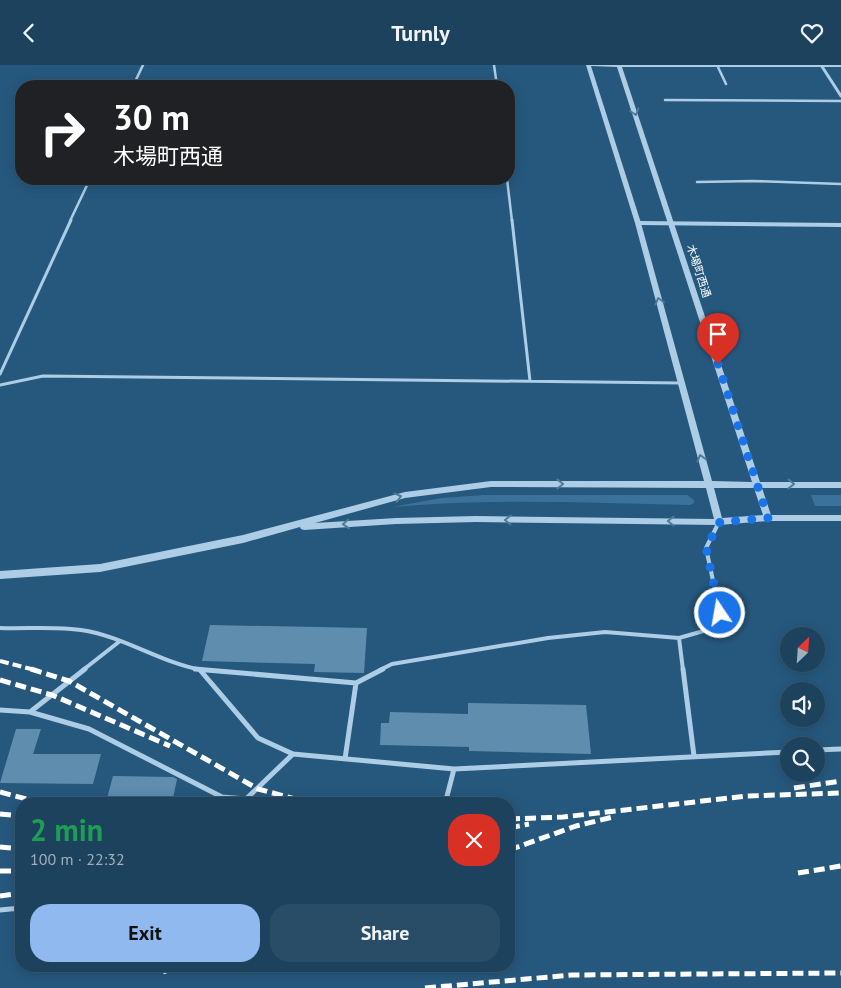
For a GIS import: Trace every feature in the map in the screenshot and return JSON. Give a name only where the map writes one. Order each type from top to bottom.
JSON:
[{"type":"street","points":[[720,522],[680,383],[638,223],[588,65],[841,66]]},
{"type":"street","name":"木場町西通","points":[[619,65],[768,518]]},
{"type":"street","points":[[821,65],[841,96]]},
{"type":"street","points":[[638,223],[841,225]]},
{"type":"street","points":[[0,575],[100,568],[243,539],[405,495],[490,484],[708,483],[841,485]]},
{"type":"street","points":[[284,528],[396,521],[449,520],[720,522],[768,518],[841,518]]},
{"type":"lane","points":[[136,80],[143,65]]},
{"type":"lane","points":[[494,65],[496,80]]},
{"type":"lane","points":[[717,65],[726,84]]},
{"type":"lane","points":[[665,100],[841,101]]},
{"type":"lane","points":[[697,182],[739,183],[753,181],[841,184]]},
{"type":"lane","points":[[0,374],[87,185]]},
{"type":"lane","points":[[508,185],[530,381]]},
{"type":"lane","points":[[0,385],[43,376],[680,383]]},
{"type":"lane","points":[[0,628],[81,630],[120,641],[171,663],[200,670],[356,683],[392,664],[548,638],[605,633],[679,638],[707,630],[720,613],[706,548],[720,522]]},
{"type":"lane","points":[[679,638],[694,756]]},
{"type":"lane","points":[[30,712],[120,641]]},
{"type":"lane","points":[[200,670],[258,738],[293,754],[454,769],[780,751]]},
{"type":"lane","points":[[346,759],[356,683]]},
{"type":"lane","points":[[0,710],[30,712],[89,729],[222,797]]},
{"type":"lane","points":[[825,750],[841,749]]},
{"type":"lane","points":[[248,797],[293,754]]},
{"type":"lane","points":[[447,797],[454,769]]},
{"type":"lane","points":[[0,910],[15,909]]},
{"type":"shaded area","points":[[484,495],[687,495],[694,500],[694,503],[690,505],[504,502],[393,507],[441,498]]},
{"type":"shaded area","points":[[811,495],[841,495],[841,506],[815,506]]},
{"type":"building","points":[[210,625],[367,628],[364,673],[314,672],[315,664],[202,661]]},
{"type":"building","points":[[468,703],[586,705],[591,754],[469,751],[469,747],[380,745],[381,723],[389,723],[390,712],[468,714]]},
{"type":"building","points":[[16,729],[41,729],[33,754],[101,754],[93,784],[0,783]]},
{"type":"building","points":[[113,776],[173,777],[177,779],[173,797],[107,797]]},
{"type":"railway","points":[[0,661],[35,670]]},
{"type":"railway","points":[[31,669],[69,681],[258,789],[288,797]]},
{"type":"railway","points":[[0,680],[52,695],[170,746]]},
{"type":"railway","points":[[794,788],[841,781]]},
{"type":"railway","points":[[0,792],[19,797]]},
{"type":"railway","points":[[515,819],[563,817],[747,796],[841,793]]},
{"type":"railway","points":[[0,814],[15,815]]},
{"type":"railway","points":[[515,848],[576,826],[613,817]]},
{"type":"railway","points":[[515,827],[529,824]]},
{"type":"railway","points":[[0,847],[15,848]]},
{"type":"railway","points":[[798,873],[841,866]]},
{"type":"railway","points":[[0,871],[15,871]]},
{"type":"railway","points":[[0,896],[15,894]]},
{"type":"railway","points":[[425,988],[572,975],[841,973]]},
{"type":"route","points":[[718,364],[768,518],[720,522],[706,548],[720,613]]}]
